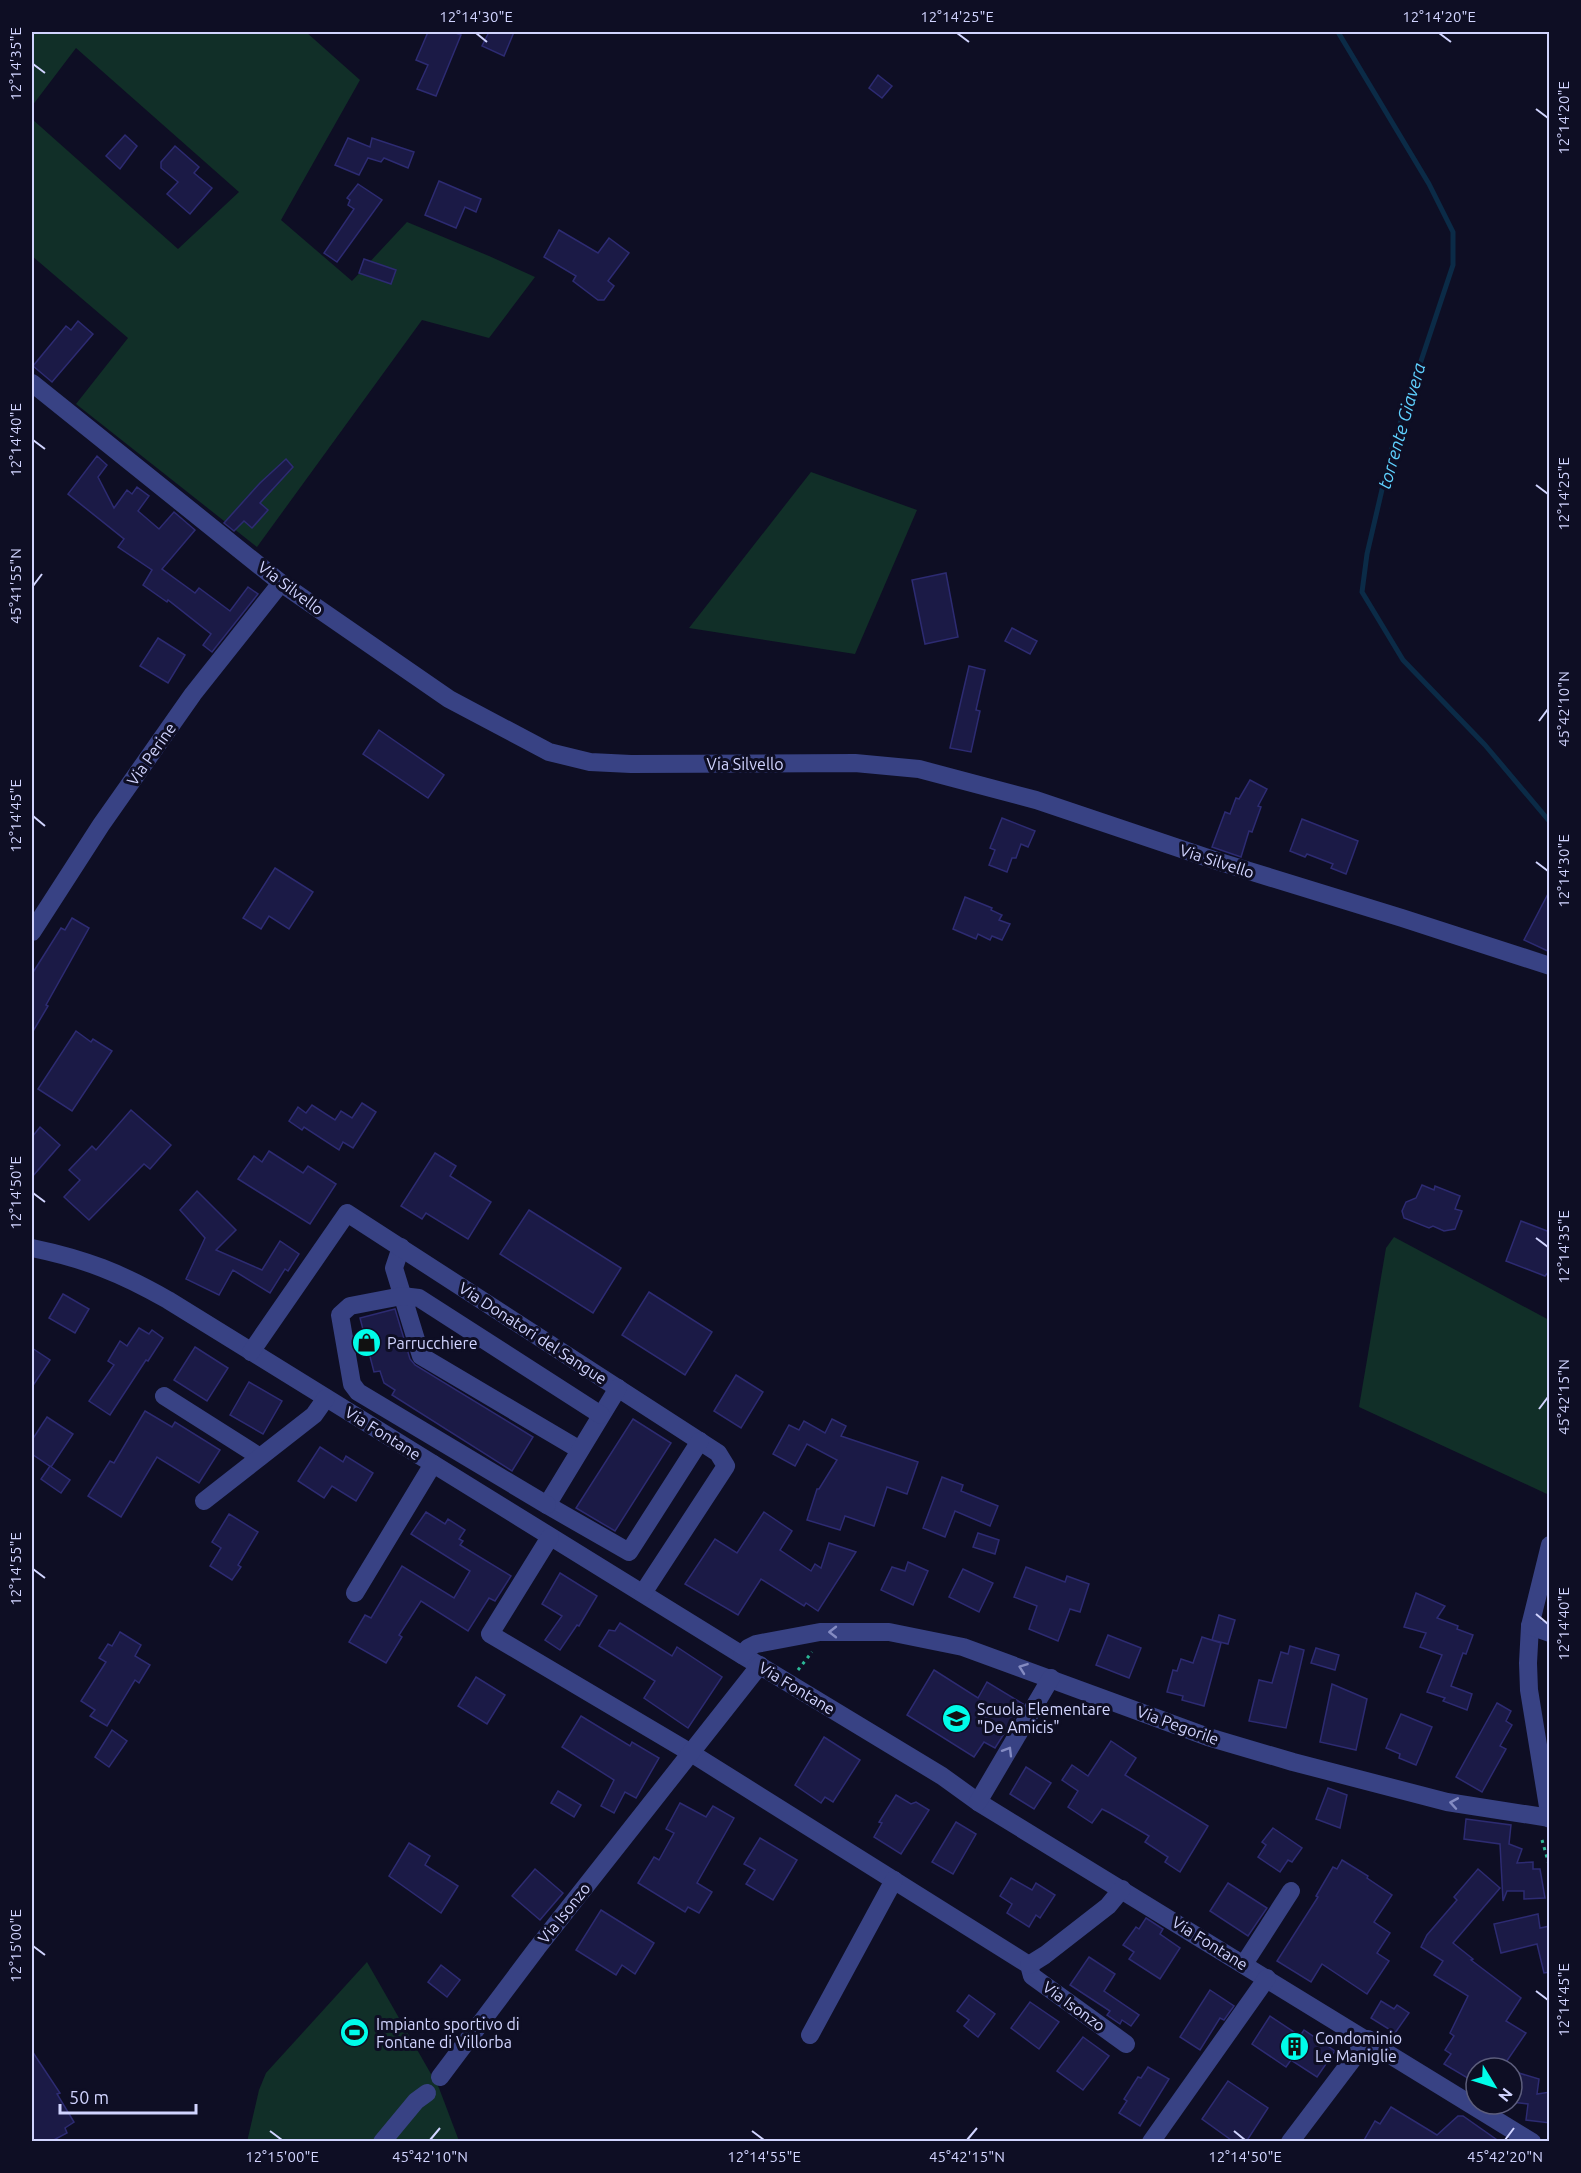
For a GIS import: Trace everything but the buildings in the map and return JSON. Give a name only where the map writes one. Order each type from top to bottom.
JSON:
[{"type":"street","name":"Via Silvello","points":[[32,383],[281,583],[449,699],[549,752],[590,762],[620,764],[855,763],[919,769],[1036,800],[1220,862],[1550,966]]},
{"type":"street","name":"Via Perine","points":[[32,932],[101,825],[193,694],[281,583]]},
{"type":"street","name":"Via Donatori del Sangue","points":[[251,1352],[347,1214],[401,1247],[718,1453],[726,1466],[643,1593]]},
{"type":"street","points":[[401,1247],[394,1268],[421,1356],[580,1450]]},
{"type":"street","name":"Via Fontane","points":[[32,1248],[81,1260],[129,1278],[942,1776],[978,1802],[1368,2039],[1532,2142]]},
{"type":"street","points":[[601,1415],[419,1298],[402,1296],[350,1306],[340,1315],[352,1384],[358,1392],[629,1552],[700,1442]]},
{"type":"street","points":[[548,1505],[618,1388]]},
{"type":"street","points":[[164,1396],[260,1457]]},
{"type":"street","name":"Via Fontane","points":[[204,1501],[314,1415],[326,1398]]},
{"type":"street","points":[[355,1593],[433,1464]]},
{"type":"street","name":"Via Isonzo","points":[[550,1537],[490,1634],[692,1753],[1029,1965],[1032,1976],[1126,2044]]},
{"type":"street","points":[[1549,1818],[1529,1690],[1528,1663],[1530,1626],[1550,1545]]},
{"type":"street","points":[[1530,1626],[1550,1633]]},
{"type":"street","name":"Via Pegorile","points":[[742,1655],[756,1644],[820,1632],[889,1632],[963,1647],[1209,1737],[1293,1762],[1447,1802],[1549,1818]]},
{"type":"street","name":"Via Isonzo","points":[[440,2077],[537,1948],[759,1665]]},
{"type":"street","points":[[978,1802],[1051,1678]]},
{"type":"street","points":[[810,2035],[894,1880]]},
{"type":"street","name":"Via Isonzo","points":[[1029,1965],[1108,1906],[1122,1889]]},
{"type":"street","points":[[1244,1964],[1291,1891]]},
{"type":"street","name":"Via Fontane","points":[[1150,2142],[1267,1978]]},
{"type":"street","points":[[1290,2142],[1368,2039]]},
{"type":"street","points":[[382,2142],[416,2101],[427,2093]]},
{"type":"path","points":[[1542,1840],[1550,1868]]},
{"type":"green space","points":[[32,32],[306,32],[360,80],[281,220],[352,281],[407,222],[535,277],[489,338],[422,320],[257,547],[76,404],[128,338],[32,256],[32,119],[178,249],[239,192],[76,48],[32,106]]},
{"type":"green space","points":[[811,472],[917,510],[855,654],[689,628]]},
{"type":"green space","points":[[1394,1237],[1549,1320],[1550,1484],[1547,1494],[1359,1407],[1386,1248]]},
{"type":"green space","name":"Impianto sportivo di Fontane di Villorba","points":[[367,1962],[439,2088],[459,2141],[247,2142],[259,2090],[266,2073]]},
{"type":"waterway","name":"torrente Giavera","points":[[1338,32],[1429,184],[1453,232],[1453,265],[1391,451],[1367,554],[1362,592],[1403,660],[1485,745],[1550,822]]},
{"type":"place","name":"Parrucchiere","points":[[366,1343]]},
{"type":"place","name":"Scuola Elementare \"De Amicis\"","points":[[956,1718]]},
{"type":"place","name":"Impianto sportivo di Fontane di Villorba","points":[[355,2033]]},
{"type":"place","name":"Condominio Le Maniglie","points":[[1294,2047]]}]
